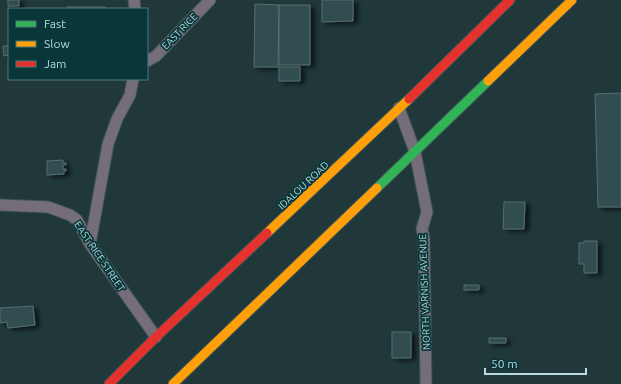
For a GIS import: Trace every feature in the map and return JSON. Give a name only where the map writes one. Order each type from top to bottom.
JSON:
[{"type":"highway","name":"IDALOU ROAD","points":[[109,384],[156,337],[399,108],[510,0]]},
{"type":"highway","points":[[173,384],[572,0]]},
{"type":"street","name":"EAST RICE","points":[[148,60],[156,56],[210,0]]},
{"type":"street","points":[[90,244],[108,144],[117,119],[130,95],[133,80]]},
{"type":"street","name":"NORTH VARNISH AVENUE","points":[[399,108],[415,152],[427,212],[422,229],[424,239],[426,384]]},
{"type":"street","name":"EAST RICE STREET","points":[[0,205],[48,207],[70,215],[77,220],[90,244],[156,337]]},
{"type":"building","points":[[8,0],[19,0],[19,6],[8,6]]},
{"type":"building","points":[[322,0],[353,0],[353,21],[322,22]]},
{"type":"building","points":[[255,4],[279,5],[278,67],[254,67]]},
{"type":"building","points":[[279,5],[310,5],[310,65],[279,65]]},
{"type":"building","points":[[67,7],[105,7],[105,8]]},
{"type":"building","points":[[3,46],[8,46],[8,55],[4,56]]},
{"type":"building","points":[[279,67],[300,67],[300,81],[279,81]]},
{"type":"building","points":[[621,93],[621,207],[598,207],[595,94]]},
{"type":"building","points":[[63,160],[63,163],[66,163],[66,165],[63,165],[63,169],[66,169],[64,174],[47,175],[47,161]]},
{"type":"building","points":[[504,202],[525,202],[524,229],[503,229]]},
{"type":"building","points":[[584,241],[597,241],[597,273],[584,273],[584,264],[579,264],[579,243],[584,243]]},
{"type":"building","points":[[464,285],[479,285],[479,290],[464,290]]},
{"type":"building","points":[[33,306],[35,325],[8,328],[7,322],[0,323],[0,308]]},
{"type":"building","points":[[392,332],[411,332],[411,358],[392,358]]},
{"type":"building","points":[[489,338],[506,338],[506,343],[489,343]]},
{"type":"traffic: fast","points":[[377,188],[488,81]]},
{"type":"traffic: slow","points":[[488,81],[572,0]]},
{"type":"traffic: slow","points":[[267,233],[409,99]]},
{"type":"traffic: slow","points":[[173,384],[377,188]]},
{"type":"traffic: jam","points":[[409,99],[510,0]]},
{"type":"traffic: jam","points":[[109,384],[156,337],[267,233]]}]
